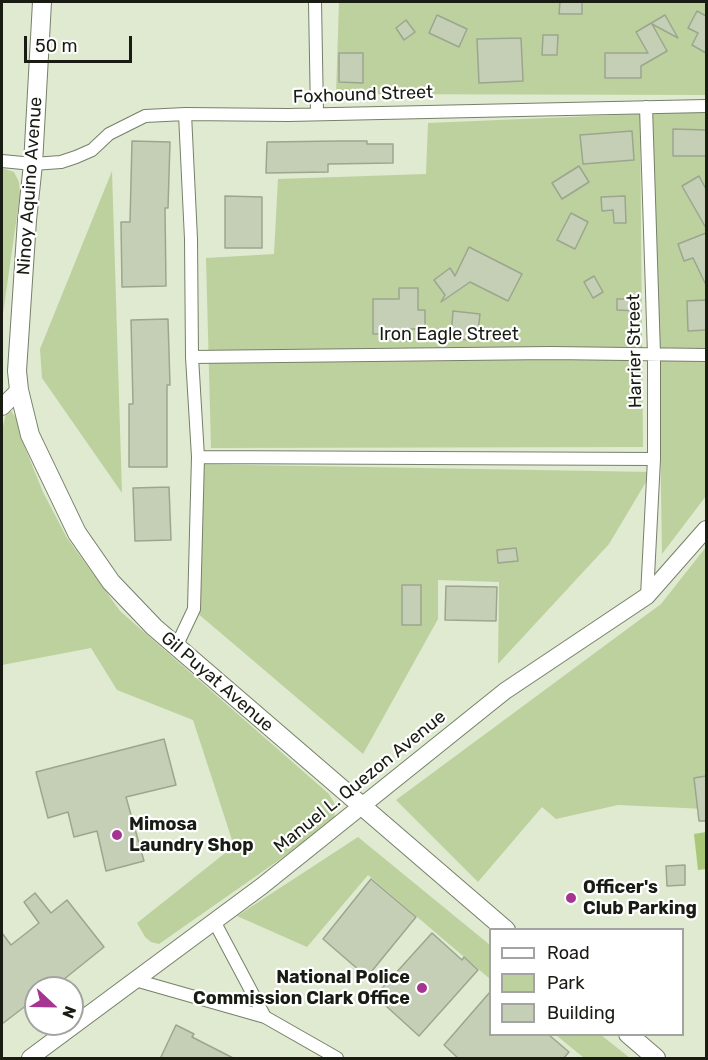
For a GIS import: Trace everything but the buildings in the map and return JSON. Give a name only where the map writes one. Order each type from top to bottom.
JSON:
[{"type":"main road","name":"Ninoy Aquino Avenue","points":[[17,371],[33,164],[42,2]]},
{"type":"main road","name":"Gil Puyat Avenue","points":[[17,371],[19,390],[30,435],[86,547],[128,603],[176,647],[504,928]]},
{"type":"main road","points":[[629,1036],[656,1059]]},
{"type":"street","points":[[315,2],[317,113]]},
{"type":"street","name":"Foxhound Street","points":[[2,161],[33,164],[61,162],[92,150],[109,134],[145,116],[706,106]]},
{"type":"street","name":"Harrier Street","points":[[646,107],[654,354],[654,459],[647,596]]},
{"type":"street","points":[[176,647],[194,609],[198,457],[192,357],[191,238],[185,114]]},
{"type":"street","name":"Iron Eagle Street","points":[[192,357],[378,354],[706,355]]},
{"type":"street","points":[[2,407],[19,390]]},
{"type":"street","points":[[198,457],[654,459]]},
{"type":"street","name":"Manuel L. Quezon Avenue","points":[[30,1059],[363,807],[505,691],[647,596],[706,529]]},
{"type":"street","points":[[214,921],[265,1017]]},
{"type":"street","points":[[135,980],[265,1017],[337,1059]]},
{"type":"green space","points":[[339,2],[706,2],[706,95],[336,94]]},
{"type":"green space","points":[[648,101],[706,103],[706,351],[654,353]]},
{"type":"green space","points":[[640,114],[643,447],[211,448],[206,258],[274,254],[278,179],[426,174],[428,123]]},
{"type":"green space","points":[[2,168],[14,172],[19,182],[20,194],[2,321]]},
{"type":"green space","points":[[112,171],[122,493],[42,378],[40,349]]},
{"type":"green space","points":[[659,358],[706,362],[706,496],[662,554]]},
{"type":"green space","points":[[11,411],[17,419],[21,438],[43,492],[67,538],[120,611],[329,794],[336,806],[334,819],[329,825],[159,944],[145,937],[137,923],[234,846],[193,720],[117,690],[91,648],[2,665],[2,431],[5,417]]},
{"type":"green space","points":[[192,464],[652,472],[609,544],[498,664],[499,582],[438,580],[438,619],[363,754],[189,606]]},
{"type":"green space","points":[[706,547],[706,809],[618,805],[556,819],[542,807],[478,882],[396,800],[661,604]]},
{"type":"green space","points":[[358,837],[489,944],[489,978],[368,875],[307,947],[237,916]]},
{"type":"green space","points":[[557,1036],[602,1036],[630,1058],[584,1058]]},
{"type":"shaded area","points":[[706,832],[706,869],[698,870],[694,834]]},
{"type":"place","name":"Mimosa Laundry Shop","points":[[117,835]]},
{"type":"place","name":"Officer's Club Parking","points":[[571,898]]},
{"type":"place","name":"National Police Commission Clark Office","points":[[422,988]]}]
